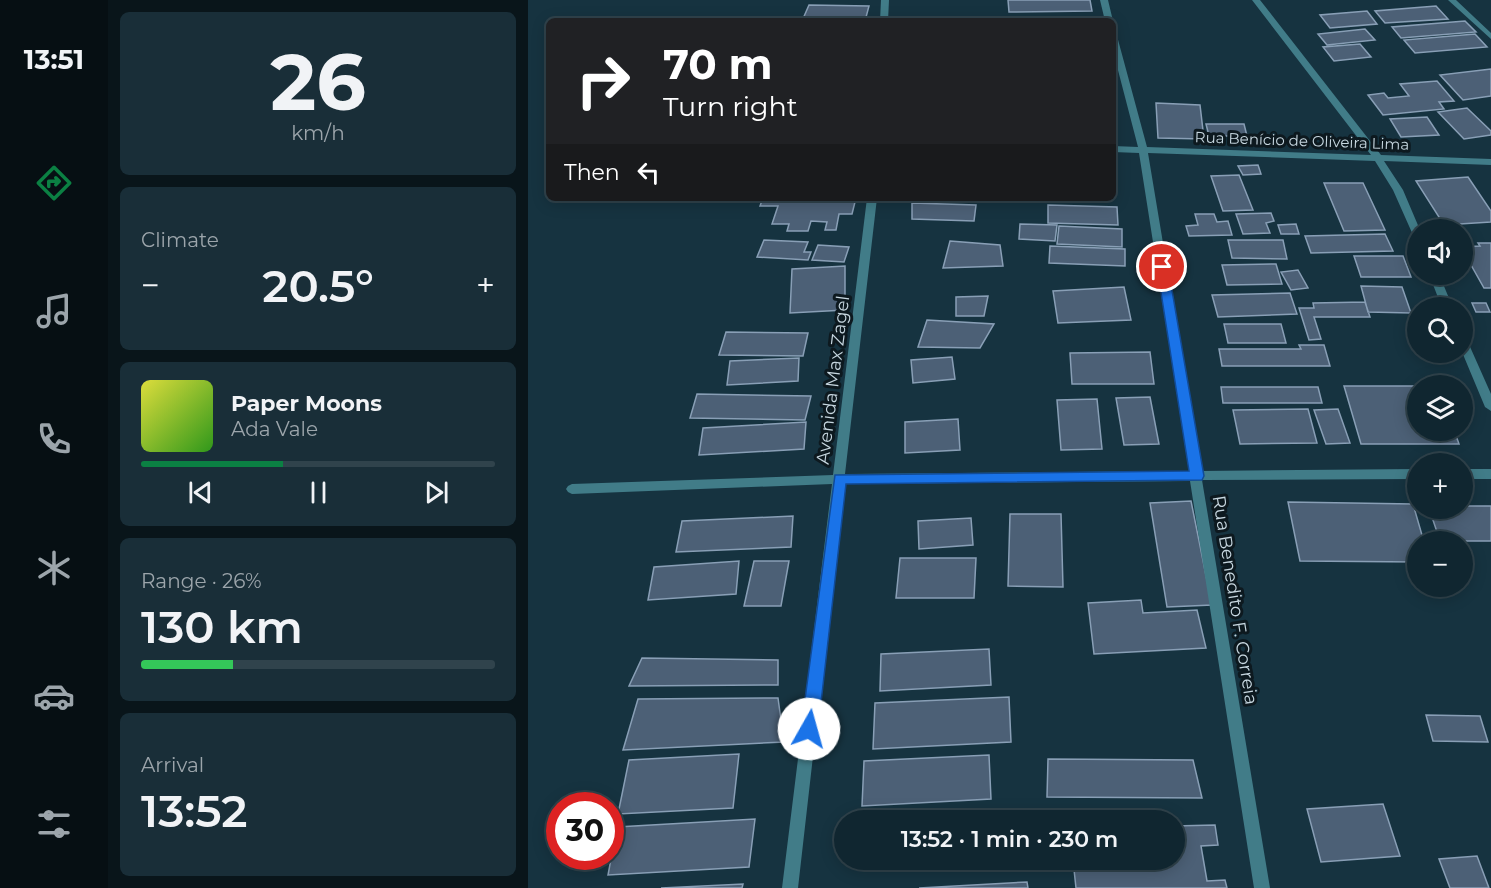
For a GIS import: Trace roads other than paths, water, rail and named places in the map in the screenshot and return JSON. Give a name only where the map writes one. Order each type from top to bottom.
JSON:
[{"type":"street","points":[[884,18],[885,0]]},
{"type":"street","points":[[1104,0],[1108,18]]},
{"type":"street","points":[[1256,0],[1378,158],[1398,190],[1411,219]]},
{"type":"street","points":[[1452,0],[1491,37]]},
{"type":"street","name":"Rua Benedito F. Correia","points":[[1116,47],[1143,150],[1262,888]]},
{"type":"street","name":"Rua Benício de Oliveira Lima","points":[[1116,149],[1491,162]]},
{"type":"street","name":"Avenida Max Zagel","points":[[790,888],[872,201]]},
{"type":"street","points":[[1472,363],[1491,407]]},
{"type":"street","points":[[572,489],[840,479],[1407,474]]},
{"type":"street","points":[[1473,474],[1491,474]]}]
